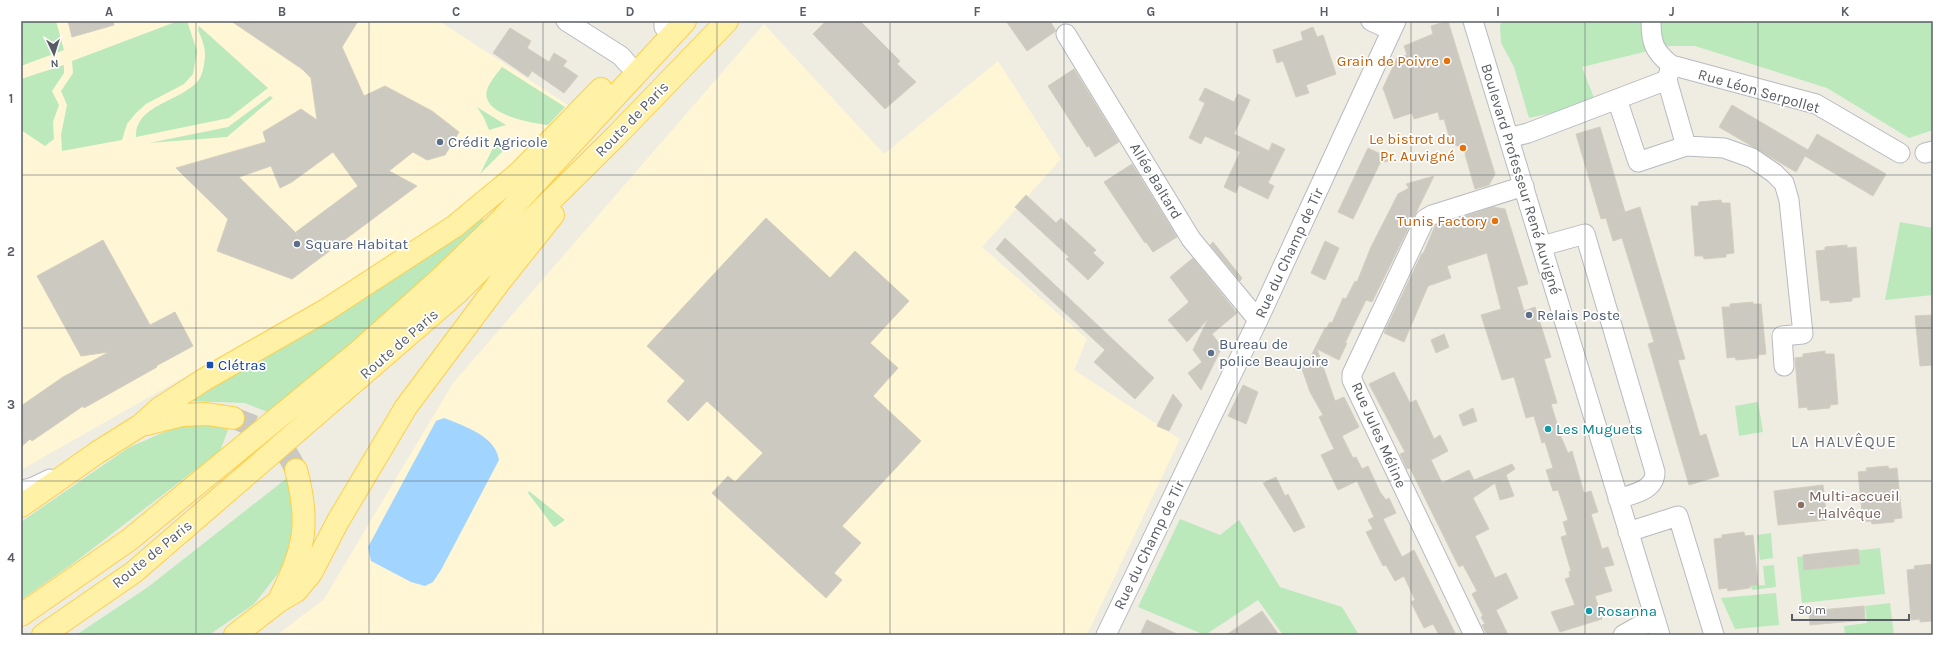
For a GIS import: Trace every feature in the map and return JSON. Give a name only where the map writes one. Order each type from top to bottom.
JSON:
[{"type":"main road","name":"Route de Paris","points":[[21,615],[129,540],[357,353],[440,279],[499,222],[685,21]]},
{"type":"main road","name":"Route de Paris","points":[[42,635],[134,572],[456,294],[615,137],[727,21]]},
{"type":"main road","points":[[21,506],[98,452],[141,425],[160,408],[326,310],[455,226],[520,172],[667,23]]},
{"type":"main road","points":[[235,635],[279,601],[296,591],[311,573],[338,521],[406,407],[501,280],[615,137]]},
{"type":"main road","points":[[141,425],[182,415],[207,414],[233,418]]},
{"type":"main road","points":[[279,601],[292,574],[303,541],[305,523],[302,494],[296,470]]},
{"type":"street","points":[[566,21],[621,56],[627,63]]},
{"type":"street","points":[[1372,21],[1393,26]]},
{"type":"street","name":"Boulevard Professeur René Auvigné","points":[[1473,21],[1658,628]]},
{"type":"street","points":[[1651,21],[1651,37],[1654,47],[1669,73],[1686,146]]},
{"type":"street","name":"Rue du Champ de Tir","points":[[1106,635],[1258,320],[1393,26]]},
{"type":"street","name":"Allée Baltard","points":[[1066,34],[1191,240],[1258,320]]},
{"type":"street","points":[[1509,138],[1617,99],[1669,73]]},
{"type":"street","name":"Rue Léon Serpollet","points":[[1669,73],[1816,104],[1900,153]]},
{"type":"street","points":[[1617,99],[1638,162],[1686,146],[1724,148],[1752,158],[1774,173],[1784,183],[1789,200],[1803,334],[1782,336],[1784,366]]},
{"type":"street","name":"Rue Jules Méline","points":[[1474,635],[1374,428],[1352,380],[1352,374],[1425,220],[1432,215],[1524,186]]},
{"type":"street","points":[[1542,246],[1585,234],[1604,297],[1655,472],[1655,477],[1652,484],[1646,488],[1618,499]]},
{"type":"street","points":[[21,490],[31,488],[62,473],[70,473]]},
{"type":"street","points":[[1628,532],[1678,516],[1714,635]]},
{"type":"street","points":[[1623,635],[1639,626],[1658,628]]},
{"type":"shaded area","points":[[21,21],[439,21],[571,107],[524,155],[410,246],[369,272],[21,470]]},
{"type":"shaded area","points":[[764,24],[884,154],[998,61],[1061,159],[982,247],[1087,339],[1074,370],[1180,439],[1087,635],[277,635],[324,599],[453,383]]},
{"type":"green space","points":[[21,21],[56,21],[64,50],[21,66]]},
{"type":"green space","points":[[178,21],[187,21],[197,51],[193,74],[184,84],[146,104],[136,113],[127,124],[122,140],[62,151],[61,135],[67,105],[61,91],[73,73],[72,61]]},
{"type":"green space","points":[[1502,21],[1933,21],[1933,130],[1909,138],[1827,88],[1695,46],[1669,46],[1582,67],[1596,103],[1529,118],[1514,67],[1501,43],[1500,25]]},
{"type":"green space","points":[[199,26],[268,88],[229,118],[136,137],[138,126],[143,117],[162,104],[183,93],[193,86],[200,78],[204,66],[205,54],[204,45],[198,30]]},
{"type":"green space","points":[[64,65],[64,73],[52,91],[59,105],[53,122],[54,139],[45,146],[21,130],[21,79]]},
{"type":"green space","points":[[502,67],[565,107],[548,125],[520,120],[499,112],[491,106],[487,99],[487,90],[491,81]]},
{"type":"green space","points":[[270,96],[273,98],[227,137],[149,143],[228,127]]},
{"type":"green space","points":[[477,107],[506,125],[489,130]]},
{"type":"green space","points":[[515,139],[480,174],[497,140]]},
{"type":"green space","points":[[478,214],[485,221],[354,343],[270,413],[245,403],[188,401]]},
{"type":"green space","points":[[1900,222],[1933,228],[1933,295],[1885,300]]},
{"type":"green space","points":[[1758,402],[1763,432],[1739,436],[1735,406]]},
{"type":"green space","points":[[208,423],[228,430],[220,451],[75,562],[21,600],[21,522],[128,448],[178,426]]},
{"type":"green space","points":[[287,478],[296,513],[292,550],[277,575],[254,604],[209,635],[76,635],[148,587]]},
{"type":"green space","points":[[529,491],[565,520],[555,527],[553,526],[528,493]]},
{"type":"green space","points":[[1180,519],[1220,535],[1239,520],[1280,587],[1342,607],[1359,635],[1283,635],[1258,600],[1205,635],[1138,607]]},
{"type":"green space","points":[[1771,533],[1773,558],[1760,560],[1757,535]]},
{"type":"green space","points":[[1880,548],[1885,594],[1802,603],[1797,557]]},
{"type":"green space","points":[[1774,565],[1776,587],[1752,590],[1751,586],[1765,585],[1763,566]]},
{"type":"green space","points":[[1776,593],[1779,625],[1735,629],[1721,598]]},
{"type":"green space","points":[[1890,603],[1894,635],[1845,635],[1844,626],[1867,623],[1865,606]]},
{"type":"water","points":[[444,418],[469,428],[486,438],[497,452],[499,460],[441,570],[433,582],[425,586],[411,582],[371,561],[368,547],[436,421]]},
{"type":"building","points":[[68,21],[113,21],[114,25],[72,37]]},
{"type":"building","points":[[231,21],[358,21],[342,47],[364,96],[385,86],[432,111],[459,132],[445,155],[427,160],[413,152],[389,171],[417,186],[292,279],[217,251],[228,219],[176,168],[266,142],[263,132],[301,109],[317,120],[311,78],[302,69]],"holes":[[[333,152],[358,186],[296,232],[298,235],[239,177],[271,166],[280,188],[292,182]]]},
{"type":"building","points":[[826,21],[860,21],[900,61],[897,64],[916,82],[885,109],[813,34]]},
{"type":"building","points":[[1006,21],[1050,21],[1056,31],[1027,51]]},
{"type":"building","points":[[1448,21],[1495,174],[1489,185],[1475,189],[1465,154],[1466,150],[1451,143],[1444,119],[1440,120],[1438,112],[1414,119],[1412,113],[1394,119],[1383,88],[1397,58],[1407,55],[1404,46],[1433,34],[1431,26]]},
{"type":"building","points":[[1313,27],[1317,37],[1323,35],[1336,74],[1306,85],[1309,93],[1296,97],[1283,61],[1277,63],[1273,50],[1303,40],[1301,32]]},
{"type":"building","points":[[510,28],[531,41],[527,48],[549,62],[554,53],[567,61],[563,66],[578,76],[564,93],[532,71],[528,77],[493,53]]},
{"type":"building","points":[[1074,69],[1119,142],[1095,157],[1048,86]]},
{"type":"building","points":[[1205,88],[1234,102],[1238,94],[1250,100],[1234,134],[1269,151],[1272,143],[1285,149],[1268,183],[1274,186],[1268,199],[1239,185],[1236,193],[1224,187],[1240,152],[1205,136],[1201,144],[1189,138],[1205,103],[1199,100]]},
{"type":"building","points":[[1732,105],[1808,150],[1817,134],[1886,174],[1873,196],[1805,156],[1796,172],[1719,127]]},
{"type":"building","points":[[1600,127],[1625,212],[1640,207],[1685,359],[1678,360],[1700,436],[1706,434],[1719,476],[1689,485],[1648,344],[1654,342],[1622,238],[1613,241],[1606,218],[1601,219],[1576,134]]},
{"type":"building","points":[[1368,148],[1393,160],[1380,163],[1353,219],[1338,212]]},
{"type":"building","points":[[1132,164],[1177,237],[1153,252],[1146,242],[1145,243],[1104,182]]},
{"type":"building","points":[[1434,176],[1372,302],[1366,300],[1345,343],[1347,343],[1339,360],[1317,349],[1335,401],[1344,397],[1359,427],[1342,436],[1353,458],[1356,457],[1362,469],[1368,466],[1380,492],[1386,500],[1389,498],[1396,513],[1383,519],[1402,557],[1414,550],[1456,635],[1439,635],[1433,624],[1424,628],[1411,602],[1415,600],[1404,576],[1395,581],[1386,565],[1383,566],[1366,532],[1373,529],[1368,520],[1374,517],[1357,481],[1338,490],[1321,455],[1334,449],[1319,417],[1323,415],[1310,392],[1300,363],[1309,360],[1325,328],[1326,329],[1330,322],[1332,323],[1343,298],[1346,299],[1355,281],[1357,282],[1371,247],[1398,194],[1409,188],[1406,184]]},
{"type":"building","points":[[1026,195],[1056,223],[1061,218],[1096,250],[1093,253],[1104,263],[1088,280],[1066,259],[1069,257],[1015,207]]},
{"type":"building","points":[[1721,200],[1722,203],[1730,203],[1734,253],[1726,254],[1726,257],[1704,259],[1703,256],[1695,256],[1691,206],[1698,206],[1699,202]]},
{"type":"building","points":[[1493,207],[1505,209],[1528,284],[1517,287],[1524,311],[1535,307],[1551,357],[1544,359],[1557,403],[1551,404],[1561,437],[1568,453],[1572,451],[1584,493],[1591,491],[1598,512],[1591,514],[1602,549],[1608,547],[1614,565],[1604,567],[1612,591],[1595,596],[1602,619],[1560,632],[1551,612],[1575,605],[1565,579],[1570,577],[1569,572],[1571,571],[1561,537],[1567,535],[1563,522],[1568,520],[1558,490],[1553,491],[1546,470],[1553,468],[1545,442],[1542,443],[1534,416],[1526,418],[1514,377],[1502,380],[1481,315],[1501,309],[1487,253],[1447,266],[1451,278],[1428,286],[1404,342],[1384,333],[1422,253],[1423,254],[1435,226]]},
{"type":"building","points":[[766,218],[830,278],[855,251],[909,301],[870,343],[898,368],[873,396],[921,441],[842,526],[861,543],[834,573],[842,580],[826,598],[712,493],[728,476],[735,482],[763,453],[707,401],[688,421],[667,401],[685,381],[647,346]]},
{"type":"building","points":[[1005,238],[1154,378],[1135,399],[1094,362],[1105,350],[996,249]]},
{"type":"building","points":[[103,240],[150,325],[175,312],[193,346],[84,408],[83,406],[32,441],[30,439],[21,447],[21,406],[63,377],[109,352],[81,356],[37,276]]},
{"type":"building","points":[[1325,241],[1339,248],[1325,280],[1311,273]]},
{"type":"building","points":[[1213,242],[1242,278],[1240,281],[1210,245]]},
{"type":"building","points":[[1847,245],[1847,248],[1856,247],[1860,297],[1852,298],[1852,301],[1830,303],[1829,300],[1821,301],[1816,251],[1825,250],[1825,247]]},
{"type":"building","points":[[1193,258],[1237,313],[1212,334],[1221,346],[1223,345],[1201,390],[1188,373],[1202,362],[1193,350],[1208,319],[1187,342],[1168,320],[1189,302],[1170,277]]},
{"type":"building","points":[[1753,302],[1753,304],[1761,304],[1766,354],[1758,355],[1758,358],[1736,360],[1735,357],[1727,358],[1722,307],[1730,307],[1730,304]]},
{"type":"building","points":[[1933,315],[1933,365],[1920,366],[1915,316]]},
{"type":"building","points":[[1444,334],[1449,347],[1436,353],[1431,340]]},
{"type":"building","points":[[1825,351],[1825,354],[1834,354],[1838,404],[1830,405],[1830,408],[1808,410],[1807,407],[1799,408],[1795,358],[1803,357],[1803,354]]},
{"type":"building","points":[[1394,372],[1410,403],[1416,400],[1434,439],[1440,435],[1448,451],[1431,460],[1442,483],[1469,470],[1474,480],[1512,464],[1515,469],[1506,475],[1514,496],[1500,500],[1495,483],[1473,498],[1489,529],[1475,536],[1495,578],[1506,573],[1518,598],[1496,610],[1508,635],[1487,635],[1482,625],[1485,624],[1481,617],[1483,616],[1472,594],[1477,591],[1463,565],[1459,567],[1410,468],[1407,469],[1400,454],[1405,452],[1369,384]]},
{"type":"building","points":[[1243,385],[1258,392],[1246,424],[1228,416]]},
{"type":"building","points":[[1173,394],[1182,405],[1169,431],[1157,426]]},
{"type":"building","points":[[1473,408],[1477,421],[1463,426],[1459,415]]},
{"type":"building","points":[[1888,466],[1889,469],[1897,468],[1902,518],[1894,519],[1894,522],[1872,524],[1871,521],[1863,522],[1858,472],[1867,471],[1866,468]]},
{"type":"building","points":[[1276,477],[1285,496],[1288,494],[1305,527],[1294,532],[1263,483]]},
{"type":"building","name":"Multi-accueil - Halvêque","points":[[1823,485],[1827,520],[1778,525],[1774,491]]},
{"type":"building","points":[[1744,532],[1745,536],[1753,535],[1758,585],[1750,586],[1750,588],[1728,591],[1727,588],[1719,589],[1714,539],[1722,538],[1722,535]]},
{"type":"building","points":[[1858,549],[1860,564],[1804,570],[1803,555]]},
{"type":"building","points":[[1933,564],[1933,621],[1920,622],[1920,619],[1911,620],[1907,570],[1915,569],[1914,566]]},
{"type":"building","points":[[1864,606],[1865,620],[1810,625],[1809,611]]},
{"type":"building","points":[[1262,611],[1279,635],[1226,635]]},
{"type":"building","points":[[1147,620],[1179,635],[1140,635]]},
{"type":"tunnel","points":[[233,418],[264,431],[271,436],[284,450],[296,470]]},
{"type":"place","name":"Grain de Poivre","points":[[1447,61]]},
{"type":"place","name":"Crédit Agricole","points":[[440,142]]},
{"type":"place","name":"Le bistrot du Pr. Auvigné","points":[[1463,148]]},
{"type":"place","name":"Tunis Factory","points":[[1495,221]]},
{"type":"place","name":"Square Habitat","points":[[297,244]]},
{"type":"place","name":"Relais Poste","points":[[1529,315]]},
{"type":"place","name":"Bureau de police Beaujoire","points":[[1211,353]]},
{"type":"place","name":"Clétras","points":[[210,365]]},
{"type":"place","name":"Les Muguets","points":[[1548,429]]},
{"type":"place","name":"Multi-accueil - Halvêque","points":[[1801,505]]},
{"type":"place","name":"Rosanna","points":[[1589,611]]},
{"type":"district","name":"LA HALVÊQUE","points":[[1844,441]]}]
